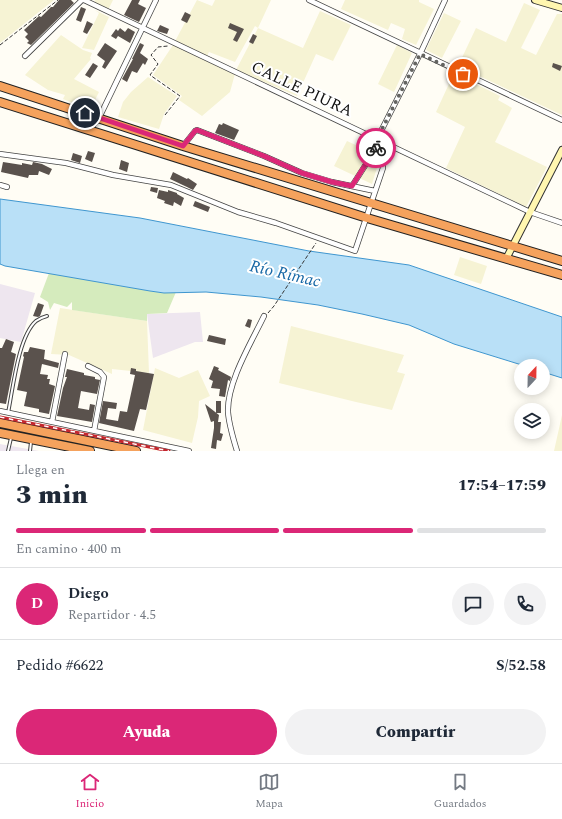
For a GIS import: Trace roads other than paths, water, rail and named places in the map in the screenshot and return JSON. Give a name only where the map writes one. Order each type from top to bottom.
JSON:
[{"type":"highway","points":[[0,86],[183,146],[562,261]]},
{"type":"highway","points":[[0,102],[366,218],[562,276]]},
{"type":"highway","points":[[90,451],[5,434],[3,424],[136,451]]},
{"type":"street","name":"CALLE PIURA","points":[[83,0],[530,212],[562,223]]},
{"type":"street","points":[[25,56],[83,0]]},
{"type":"street","points":[[89,130],[99,118],[156,0]]},
{"type":"street","points":[[309,0],[420,54],[562,120]]},
{"type":"street","points":[[0,154],[66,163],[171,185],[238,212],[276,223],[356,251],[383,168],[383,161],[377,147],[377,139],[420,54],[445,0]]},
{"type":"street","points":[[535,0],[562,8]]},
{"type":"street","points":[[183,146],[197,130],[264,156],[302,173],[332,182],[375,191]]},
{"type":"street","points":[[352,186],[377,147]]},
{"type":"street","points":[[506,259],[562,150]]},
{"type":"street","points":[[0,185],[7,186]]},
{"type":"street","points":[[237,451],[230,425],[228,410],[229,395],[236,374],[264,316]]},
{"type":"street","points":[[52,422],[65,354]]},
{"type":"street","points":[[88,366],[100,372],[104,377],[94,431]]},
{"type":"street","points":[[0,411],[189,451]]},
{"type":"lane","points":[[8,413],[20,349],[28,332],[36,321],[47,316]]},
{"type":"lane","points":[[5,434],[8,451]]},
{"type":"lane","points":[[30,451],[32,439]]},
{"type":"water","name":"Río Rímac","points":[[0,199],[140,218],[309,251],[409,265],[562,317],[562,378],[550,374],[550,359],[514,359],[514,363],[454,344],[409,325],[318,305],[261,297],[206,292],[164,293],[0,264]]},
{"type":"railway","points":[[0,417],[169,451]]}]
